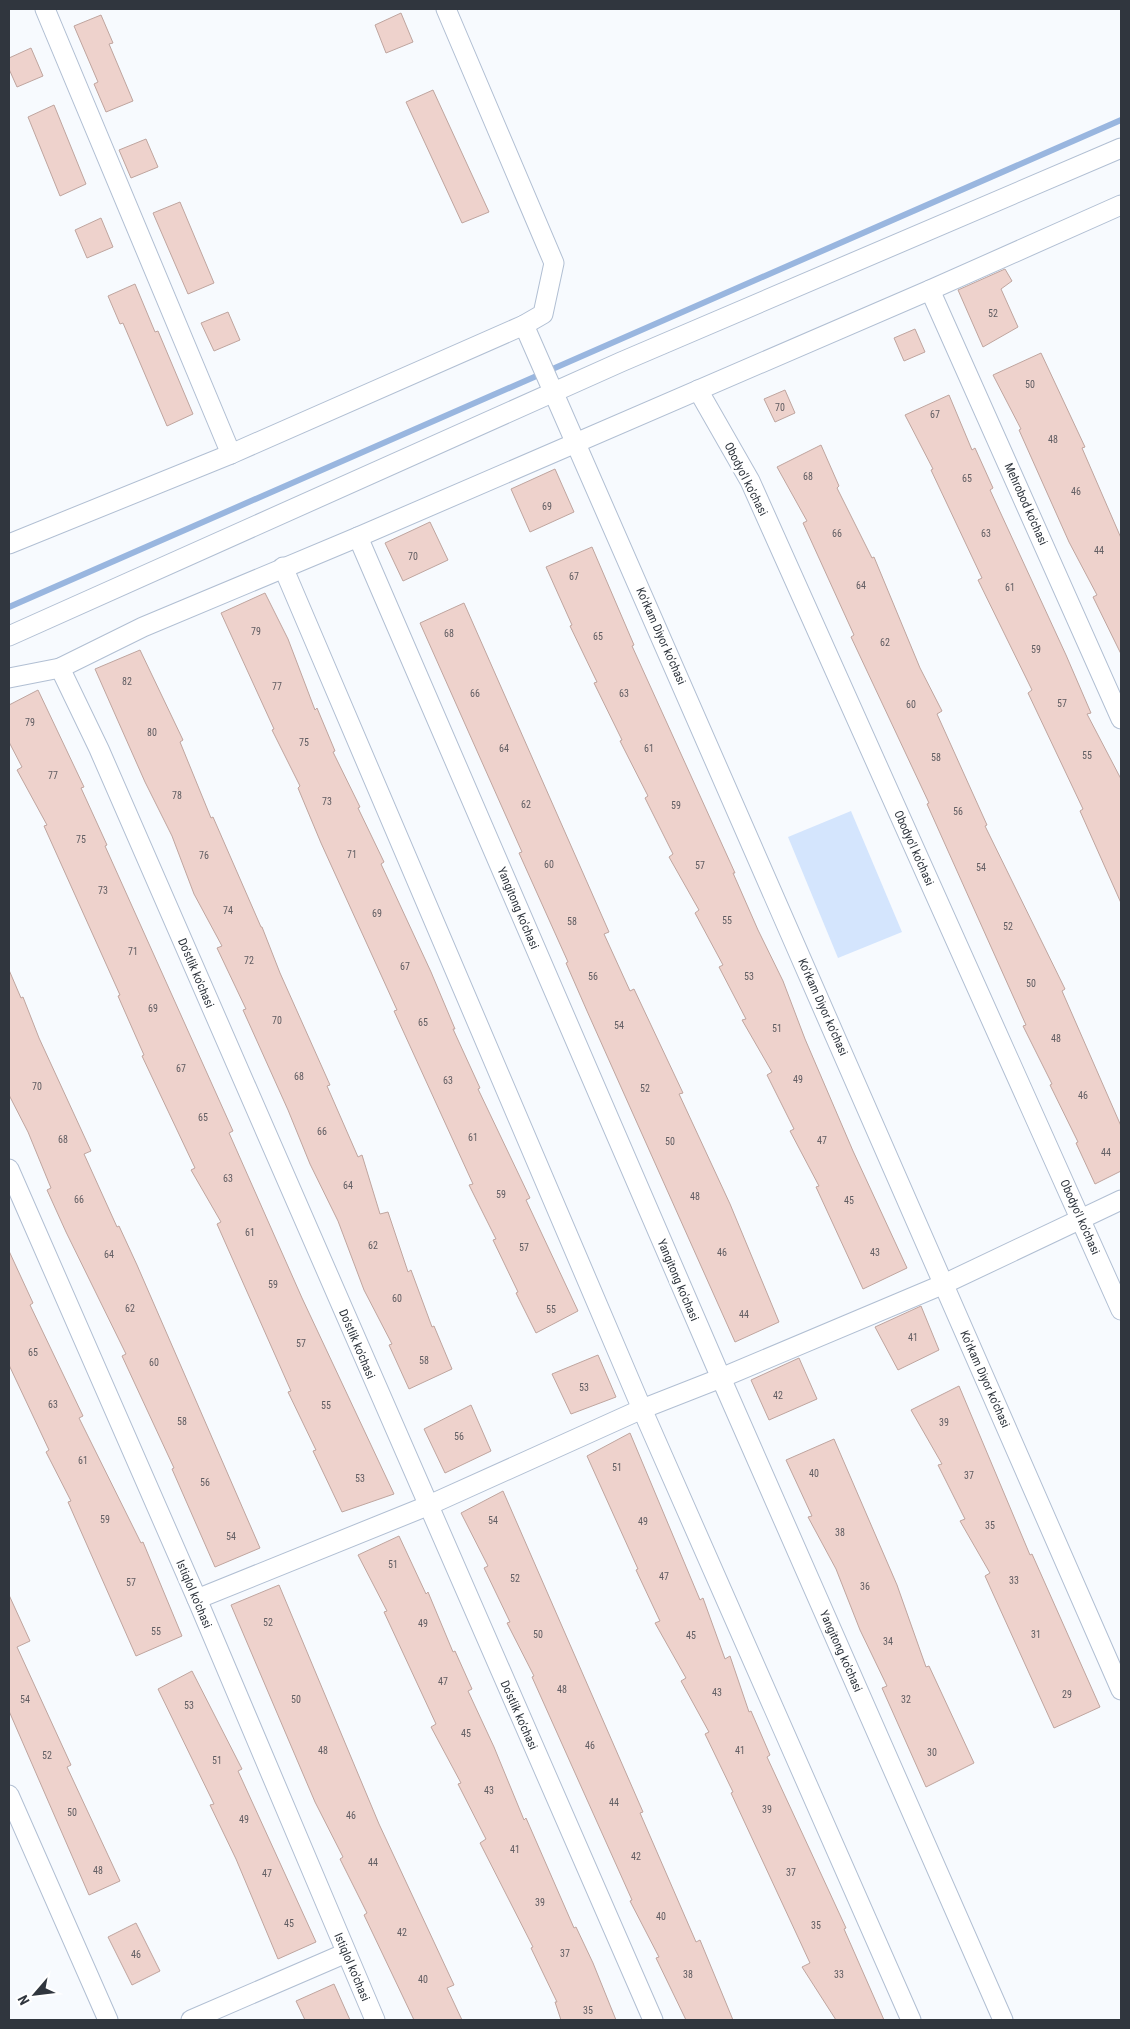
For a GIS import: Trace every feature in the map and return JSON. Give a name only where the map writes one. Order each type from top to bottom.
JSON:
[{"type":"street","points":[[45,9],[231,454]]},
{"type":"street","points":[[9,544],[231,454],[524,325],[543,314],[554,264],[446,9]]},
{"type":"street","points":[[9,636],[554,392],[1121,148]]},
{"type":"street","points":[[9,678],[60,668],[143,627],[358,537],[930,290],[1121,205]]},
{"type":"street","name":"Mehrobod ko'chasi","points":[[930,290],[1121,719]]},
{"type":"street","name":"Ko'rkam Diyor ko'chasi","points":[[524,325],[1121,1690]]},
{"type":"street","name":"Obodyo'l ko'chasi","points":[[698,390],[750,481],[1121,1310]]},
{"type":"street","name":"Yangitong ko'chasi","points":[[358,537],[721,1378],[1003,2020]]},
{"type":"street","points":[[283,567],[642,1409],[911,2020]]},
{"type":"street","name":"Do'stlik ko'chasi","points":[[60,668],[99,749],[427,1506],[654,2020]]},
{"type":"street","name":"Istiqlol ko'chasi","points":[[9,1169],[197,1600],[375,2020]]},
{"type":"street","points":[[197,1600],[427,1506],[642,1409],[721,1378],[944,1284],[1121,1200]]},
{"type":"street","points":[[9,1795],[108,2020]]},
{"type":"street","points":[[191,2020],[346,1953]]},
{"type":"shaded area","points":[[851,811],[902,932],[838,958],[788,837]]},
{"type":"building","points":[[401,13],[413,42],[386,53],[375,25]]},
{"type":"building","points":[[101,15],[113,43],[109,44],[133,101],[106,112],[94,84],[98,82],[74,26]]},
{"type":"building","points":[[31,48],[43,76],[17,87],[9,69],[9,58]]},
{"type":"building","points":[[433,90],[489,212],[462,223],[406,102]]},
{"type":"building","points":[[54,105],[86,184],[60,196],[28,117]]},
{"type":"building","points":[[146,139],[158,167],[131,178],[119,150]]},
{"type":"building","points":[[180,202],[214,283],[188,294],[153,213]]},
{"type":"building","points":[[101,218],[113,247],[87,258],[75,230]]},
{"type":"building","points":[[1005,269],[1012,281],[1001,289],[1018,327],[983,347],[958,290]]},
{"type":"building","points":[[135,284],[155,332],[158,331],[193,414],[167,426],[123,323],[120,324],[108,296]]},
{"type":"building","points":[[228,312],[240,340],[214,351],[201,323]]},
{"type":"building","points":[[915,329],[925,352],[904,361],[894,338]]},
{"type":"building","points":[[1041,353],[1085,447],[1082,448],[1121,538],[1121,654],[1093,597],[1097,595],[1069,542],[1019,430],[1021,429],[993,375]]},
{"type":"building","points":[[785,390],[795,413],[775,422],[764,399]]},
{"type":"building","points":[[949,395],[972,450],[975,448],[993,488],[990,490],[1066,655],[1091,713],[1087,714],[1121,779],[1121,903],[1080,811],[1083,809],[1028,693],[1032,690],[978,580],[982,578],[931,470],[933,469],[905,415]]},
{"type":"building","points":[[821,445],[839,486],[837,488],[872,558],[874,557],[920,668],[942,711],[937,714],[987,825],[985,826],[1065,989],[1062,991],[1121,1126],[1121,1171],[1095,1184],[1076,1143],[1078,1142],[1050,1085],[1052,1084],[1023,1026],[1026,1025],[927,804],[929,803],[851,637],[854,635],[803,523],[807,521],[777,467]]},
{"type":"building","points":[[555,469],[574,512],[530,532],[511,489]]},
{"type":"building","points":[[430,522],[448,560],[403,581],[385,543]]},
{"type":"building","points":[[592,547],[634,645],[632,646],[735,873],[733,873],[758,930],[783,981],[805,1039],[853,1151],[907,1268],[863,1289],[816,1187],[819,1186],[790,1131],[794,1129],[767,1075],[772,1072],[742,1020],[746,1019],[719,967],[723,965],[695,913],[699,910],[669,857],[673,854],[645,798],[648,796],[620,741],[622,740],[594,683],[597,682],[570,626],[572,625],[546,567]]},
{"type":"building","points":[[265,593],[288,639],[315,710],[317,708],[335,751],[333,752],[384,862],[381,864],[431,972],[455,1029],[453,1029],[480,1088],[478,1089],[530,1198],[526,1200],[578,1311],[536,1333],[493,1240],[496,1239],[469,1185],[473,1184],[394,1011],[397,1010],[321,843],[298,788],[300,786],[272,730],[274,729],[221,613]]},
{"type":"building","points":[[464,603],[609,932],[604,934],[630,991],[634,989],[683,1093],[679,1094],[730,1204],[779,1322],[735,1342],[587,1011],[566,963],[568,962],[519,853],[522,852],[420,623]]},
{"type":"building","points":[[140,650],[183,740],[180,742],[211,818],[213,817],[262,927],[280,973],[330,1085],[327,1086],[358,1157],[362,1155],[380,1214],[388,1212],[408,1272],[411,1270],[432,1327],[434,1326],[452,1369],[409,1389],[389,1345],[392,1344],[364,1290],[338,1221],[310,1164],[243,1010],[246,1009],[217,948],[222,946],[194,894],[172,836],[145,782],[95,669]]},
{"type":"building","points":[[38,690],[84,787],[81,788],[107,845],[105,846],[233,1131],[229,1133],[302,1298],[394,1494],[342,1512],[313,1451],[316,1450],[288,1392],[291,1391],[217,1224],[221,1222],[191,1170],[195,1168],[142,1056],[144,1055],[118,996],[120,995],[44,826],[47,825],[17,770],[22,767],[9,742],[9,705]]},
{"type":"building","points":[[9,970],[21,998],[23,997],[39,1038],[91,1151],[84,1154],[117,1227],[119,1226],[137,1265],[260,1548],[215,1567],[172,1469],[174,1468],[122,1356],[126,1354],[47,1190],[51,1188],[28,1132],[9,1095]]},
{"type":"building","points":[[9,1251],[33,1303],[30,1305],[83,1416],[79,1418],[141,1543],[143,1542],[182,1636],[136,1656],[68,1502],[71,1501],[46,1452],[49,1450],[9,1365]]},
{"type":"building","points":[[921,1306],[939,1350],[898,1370],[875,1327]]},
{"type":"building","points":[[598,1355],[616,1397],[571,1414],[552,1374]]},
{"type":"building","points":[[799,1358],[817,1399],[769,1420],[751,1380]]},
{"type":"building","points":[[959,1386],[1030,1555],[1032,1554],[1100,1707],[1054,1728],[985,1576],[990,1573],[960,1521],[965,1519],[938,1465],[942,1464],[911,1410]]},
{"type":"building","points":[[471,1405],[491,1451],[445,1473],[424,1429]]},
{"type":"building","points":[[630,1433],[700,1600],[703,1598],[725,1659],[730,1656],[749,1712],[751,1711],[770,1755],[767,1757],[846,1928],[844,1929],[884,2020],[836,2020],[802,1967],[810,1963],[705,1734],[709,1732],[681,1681],[686,1678],[655,1623],[660,1621],[587,1456]]},
{"type":"building","points":[[834,1439],[897,1585],[926,1667],[929,1666],[974,1763],[926,1787],[882,1688],[887,1686],[860,1630],[836,1569],[808,1517],[812,1516],[786,1460]]},
{"type":"building","points":[[503,1491],[643,1812],[640,1813],[696,1942],[700,1940],[733,2020],[686,2020],[656,1958],[659,1957],[630,1901],[632,1900],[532,1677],[534,1676],[507,1623],[510,1622],[484,1568],[488,1566],[461,1513]]},
{"type":"building","points":[[399,1536],[426,1594],[428,1592],[453,1652],[455,1651],[472,1689],[468,1691],[494,1747],[524,1820],[526,1818],[574,1928],[576,1927],[593,1963],[616,2020],[561,2020],[555,2002],[557,2002],[531,1948],[533,1947],[480,1843],[486,1839],[458,1784],[461,1783],[431,1727],[436,1724],[384,1612],[387,1611],[358,1555]]},
{"type":"building","points":[[279,1585],[379,1824],[454,1985],[447,1988],[462,2020],[414,2020],[364,1915],[367,1913],[340,1859],[343,1857],[315,1802],[231,1605]]},
{"type":"building","points":[[9,1595],[30,1641],[17,1647],[71,1765],[67,1767],[120,1881],[89,1895],[9,1711]]},
{"type":"building","points":[[192,1671],[242,1769],[238,1771],[316,1942],[278,1959],[236,1859],[210,1805],[214,1804],[158,1689]]},
{"type":"building","points":[[136,1923],[160,1971],[132,1985],[108,1937]]},
{"type":"building","points":[[334,1984],[350,2020],[305,2020],[296,2001]]},
{"type":"waterway","points":[[9,607],[1121,120]]}]
